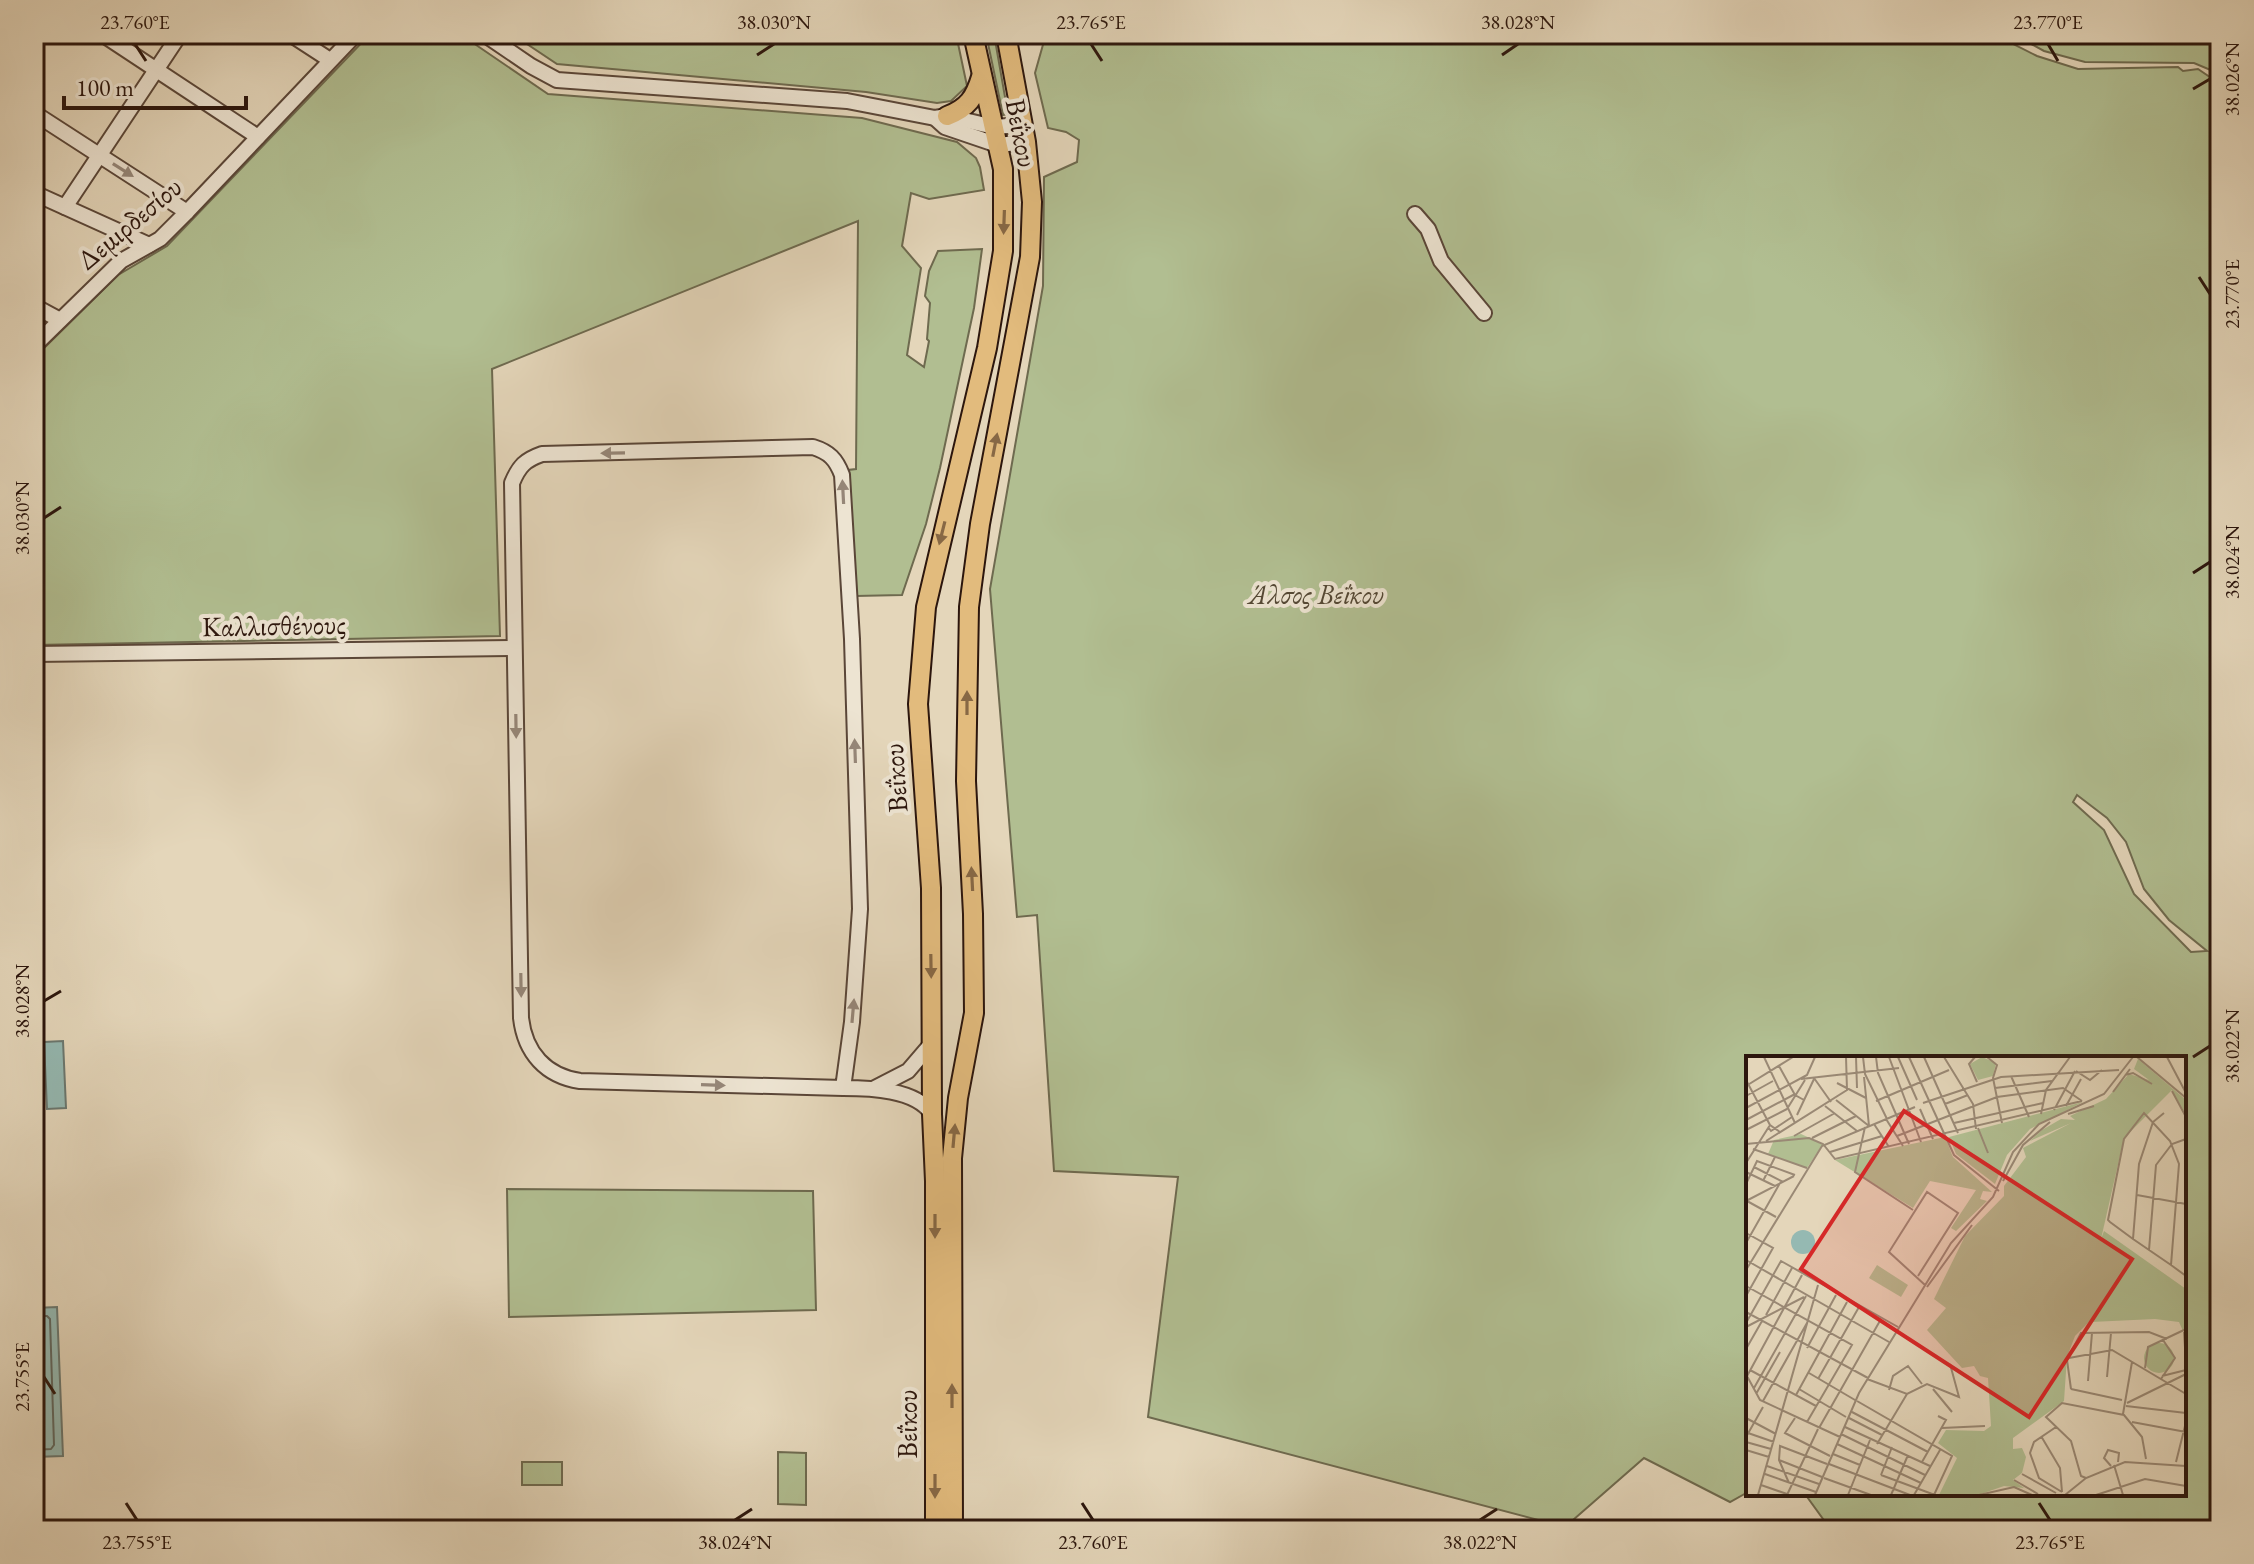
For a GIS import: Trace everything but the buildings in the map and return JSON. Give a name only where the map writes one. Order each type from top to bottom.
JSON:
[{"type":"main road","name":"Βεΐκου","points":[[935,1530],[931,888],[922,777],[920,672],[926,607],[934,565],[987,348],[1003,251],[1003,169],[973,34]]},
{"type":"main road","name":"Βεΐκου","points":[[953,1530],[952,1158],[958,1098],[974,1013],[973,914],[966,781],[969,607],[980,524],[1030,257],[1032,202],[1024,134],[1006,34]]},
{"type":"main road","points":[[941,117],[969,104],[982,74]]},
{"type":"street","points":[[102,34],[258,137]]},
{"type":"street","points":[[65,207],[180,34]]},
{"type":"street","points":[[290,34],[330,60]]},
{"type":"street","name":"Δεμιρδεσίου","points":[[34,346],[121,261],[160,239],[356,34]]},
{"type":"street","points":[[484,34],[557,80],[859,103],[941,117],[996,136],[1024,134]]},
{"type":"street","points":[[34,113],[187,212]]},
{"type":"street","points":[[34,193],[149,245]]},
{"type":"street","points":[[1415,214],[1428,229],[1441,261],[1484,313]]},
{"type":"street","points":[[34,306],[60,320]]},
{"type":"street","points":[[843,1088],[852,1022],[860,909],[852,639],[842,475],[837,461],[826,451],[813,447],[542,454],[528,459],[518,468],[512,483],[514,648],[521,1018],[524,1034],[537,1059],[559,1077],[580,1081],[843,1088],[875,1088],[921,1102],[932,1114]]},
{"type":"street","name":"Καλλισθένους","points":[[34,654],[514,648]]},
{"type":"street","points":[[875,1088],[908,1071],[932,1043]]},
{"type":"green space","points":[[370,34],[460,34],[548,94],[862,118],[957,142],[976,158],[984,190],[929,199],[911,193],[902,246],[921,268],[907,355],[924,367],[929,341],[930,303],[925,296],[929,271],[938,251],[982,249],[974,308],[940,468],[926,524],[902,595],[856,596],[848,470],[856,469],[858,221],[492,369],[500,636],[34,645],[34,358],[118,275],[167,246]]},
{"type":"green space","points":[[512,34],[956,34],[967,86],[951,101],[937,103],[866,92],[557,64]]},
{"type":"green space","points":[[986,34],[994,34],[1008,114],[1003,115]]},
{"type":"green space","name":"Άλσος Βεΐκου","points":[[1046,34],[1999,34],[2037,56],[2078,69],[2198,69],[2220,84],[2220,745],[2211,793],[2220,824],[2220,1530],[1831,1530],[1806,1496],[2186,1496],[2186,1056],[1746,1056],[1746,1493],[1730,1502],[1644,1458],[1565,1527],[1148,1417],[1178,1177],[1054,1171],[1037,915],[1017,917],[990,589],[1043,286],[1044,177],[1077,162],[1079,140],[1066,132],[1048,128],[1035,73]],"holes":[[[2077,795],[2107,818],[2126,842],[2144,889],[2169,920],[2207,951],[2191,952],[2134,894],[2104,830],[2073,802]]]},
{"type":"green space","points":[[2013,34],[2220,34],[2220,74],[2194,63],[2085,62],[2044,51]]},
{"type":"green space","points":[[507,1189],[813,1191],[816,1310],[509,1317]]},
{"type":"green space","points":[[778,1452],[806,1453],[806,1505],[778,1504]]},
{"type":"green space","points":[[522,1462],[562,1462],[562,1485],[522,1485]]},
{"type":"water","points":[[63,1041],[66,1108],[47,1109],[44,1042]]},
{"type":"water","points":[[57,1307],[63,1456],[34,1457],[34,1308]]}]
